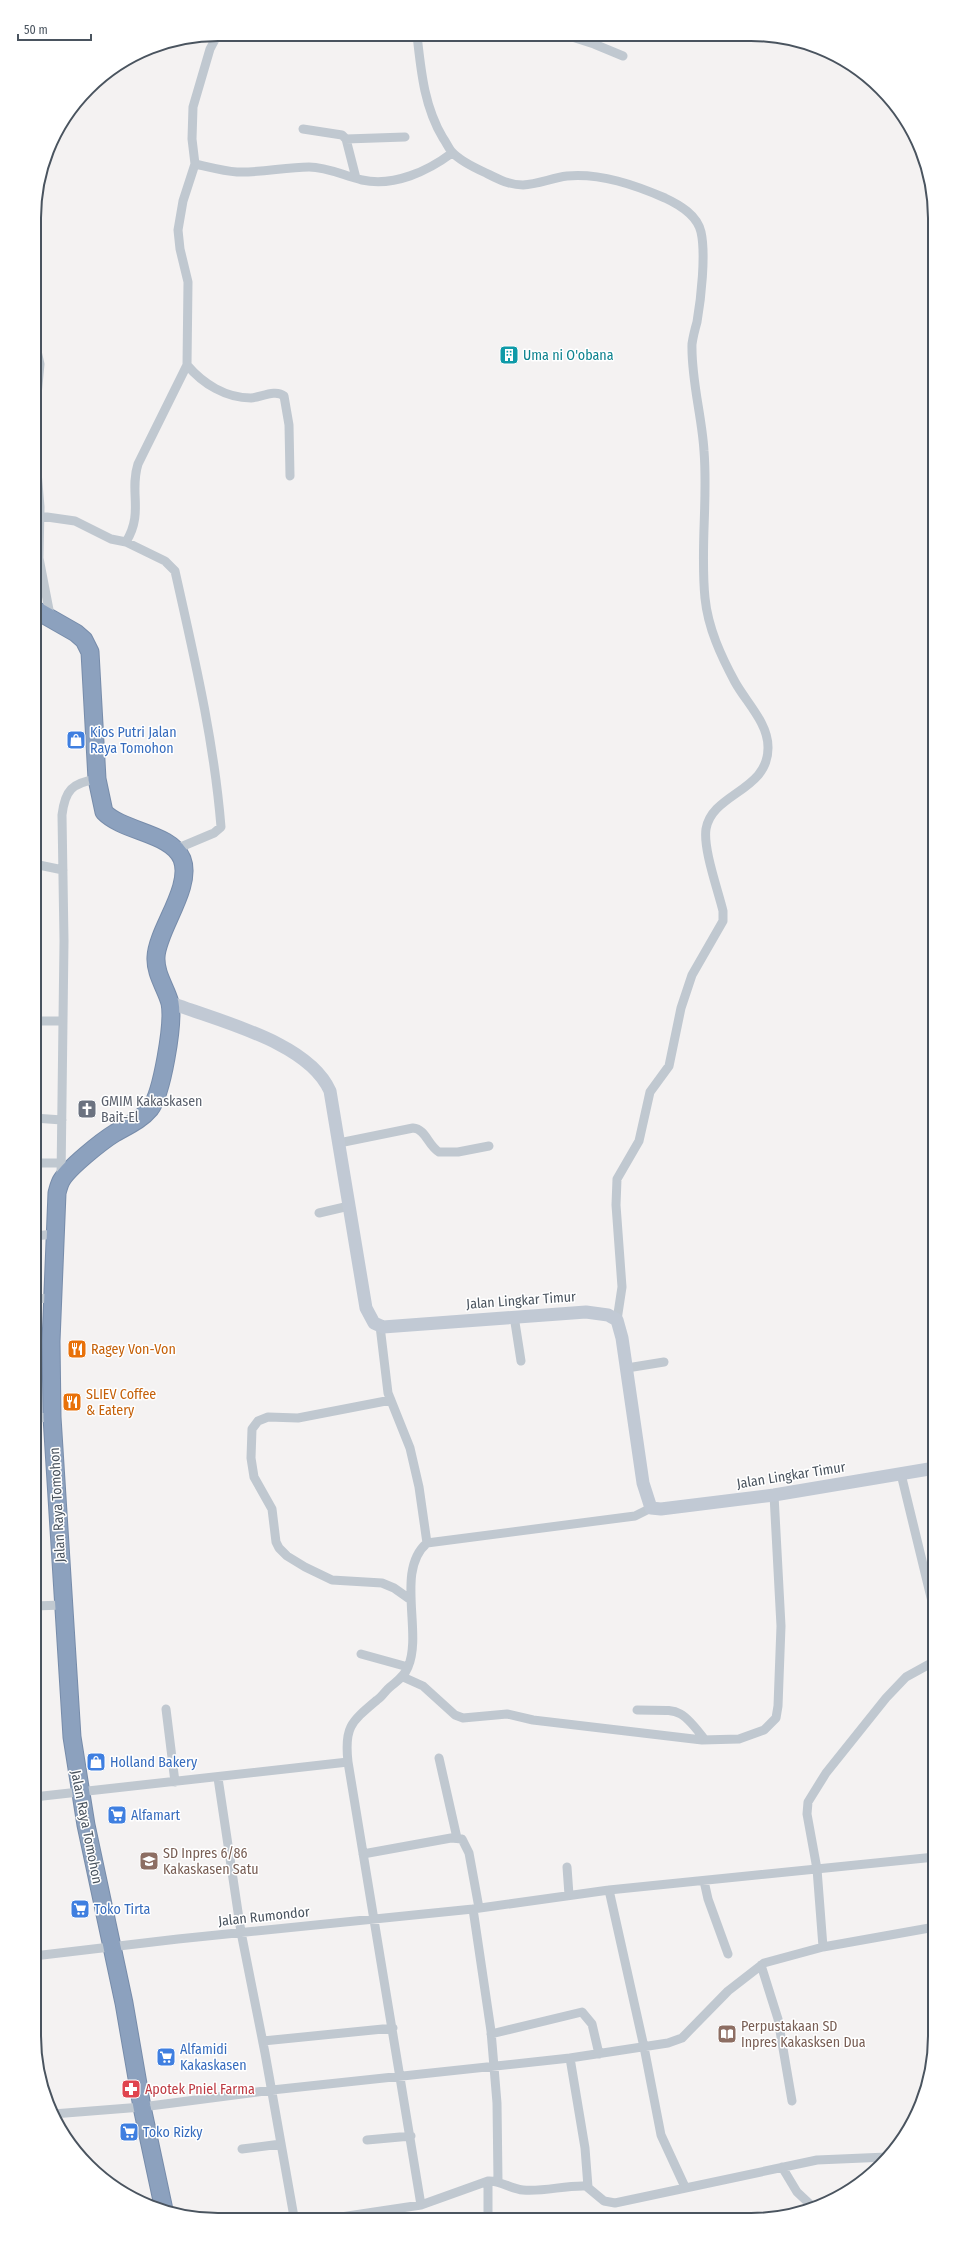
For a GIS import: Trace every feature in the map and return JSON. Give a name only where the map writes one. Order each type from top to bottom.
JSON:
[{"type":"highway","points":[[41,614],[76,633],[84,640],[90,652],[97,779],[104,812],[107,815],[170,844],[176,849],[182,860],[184,878],[156,957],[158,971],[172,1015],[156,1099],[140,1118],[102,1142],[61,1181]]},
{"type":"highway","name":"Jalan Raya Tomohon","points":[[61,1181],[57,1193],[50,1341],[52,1417],[72,1737],[79,1791],[112,1947],[142,2107],[163,2204]]},
{"type":"main road","points":[[169,1002],[257,1034],[302,1057],[327,1084],[330,1091],[366,1308],[374,1323],[380,1326]]},
{"type":"main road","name":"Jalan Lingkar Timur","points":[[380,1326],[586,1312],[608,1315],[617,1320]]},
{"type":"main road","points":[[617,1320],[620,1329],[643,1483],[651,1508]]},
{"type":"main road","name":"Jalan Lingkar Timur","points":[[651,1508],[661,1509],[774,1495],[928,1469]]},
{"type":"street","points":[[126,542],[134,525],[136,513],[136,473],[138,464],[187,365],[188,282],[180,249],[178,230],[183,201],[195,164],[192,139],[193,108],[210,48],[214,41]]},
{"type":"street","points":[[418,41],[422,83],[427,102],[438,129],[452,153],[477,169],[509,184],[524,185],[571,176],[619,181],[646,190],[681,206],[694,219],[701,231],[702,265],[697,320],[692,343],[704,449],[706,484],[703,557],[707,613],[714,638],[735,681],[765,731],[768,754],[756,778],[714,810],[706,828],[708,848],[723,911],[723,921],[692,975],[681,1008],[669,1066],[650,1092],[639,1141],[617,1179],[617,1225],[622,1287],[617,1320]]},
{"type":"street","points":[[585,41],[623,56]]},
{"type":"street","points":[[303,129],[342,135],[346,139],[356,178]]},
{"type":"street","points":[[346,139],[405,137]]},
{"type":"street","points":[[195,164],[236,172],[320,167],[356,178],[378,182],[409,176],[436,165],[452,153]]},
{"type":"street","points":[[187,365],[204,383],[221,392],[245,397],[278,393],[284,396],[289,425],[290,476]]},
{"type":"street","points":[[41,516],[75,521],[111,539],[126,542],[164,561],[175,571],[208,720],[218,788],[221,827],[214,833],[176,849]]},
{"type":"street","points":[[41,568],[51,620]]},
{"type":"street","points":[[61,1181],[64,800],[67,794],[79,782],[97,779]]},
{"type":"street","points":[[41,865],[63,870]]},
{"type":"street","points":[[41,1021],[62,1021]]},
{"type":"street","points":[[41,1118],[62,1120]]},
{"type":"street","points":[[339,1143],[413,1128],[422,1132],[431,1145],[439,1152],[458,1152],[489,1146]]},
{"type":"street","points":[[41,1163],[61,1163]]},
{"type":"street","points":[[319,1213],[349,1206]]},
{"type":"street","points":[[41,1235],[55,1234]]},
{"type":"street","points":[[41,1299],[52,1298]]},
{"type":"street","points":[[514,1316],[521,1361]]},
{"type":"street","points":[[380,1326],[383,1362],[391,1400],[410,1448],[419,1487],[427,1543]]},
{"type":"street","points":[[626,1368],[664,1362]]},
{"type":"street","points":[[391,1400],[298,1418],[268,1417],[262,1419],[252,1429],[252,1468],[254,1477],[272,1509],[276,1542],[287,1556],[332,1580],[382,1583],[394,1588],[411,1600]]},
{"type":"street","points":[[41,1418],[52,1417]]},
{"type":"street","points":[[901,1474],[928,1585]]},
{"type":"street","points":[[403,1677],[423,1686],[456,1715],[463,1718],[514,1715],[533,1720],[705,1740],[739,1739],[764,1730],[776,1718],[778,1706],[780,1626],[774,1495]]},
{"type":"street","points":[[422,2205],[393,2028],[373,1919],[348,1762],[346,1748],[348,1729],[362,1712],[403,1677],[408,1667],[413,1650],[411,1600],[412,1573],[421,1548],[427,1543],[628,1517],[642,1514],[651,1508]]},
{"type":"street","points":[[41,1606],[63,1604]]},
{"type":"street","points":[[361,1654],[408,1667]]},
{"type":"street","points":[[823,1947],[817,1869],[807,1814],[808,1802],[816,1787],[886,1698],[906,1676],[928,1665]]},
{"type":"street","points":[[166,1709],[175,1782]]},
{"type":"street","points":[[637,1710],[677,1711],[692,1723],[705,1740]]},
{"type":"street","points":[[438,1758],[457,1838]]},
{"type":"street","points":[[41,1796],[218,1778],[348,1762]]},
{"type":"street","points":[[218,1778],[241,1932],[263,2041],[293,2213]]},
{"type":"street","points":[[363,1854],[457,1838],[465,1841],[469,1853],[491,2034],[497,2103],[498,2181]]},
{"type":"street","name":"Jalan Rumondor","points":[[41,1955],[352,1920],[476,1909],[609,1890],[928,1858]]},
{"type":"street","points":[[567,1867],[569,1895]]},
{"type":"street","points":[[704,1880],[708,1899],[728,1954]]},
{"type":"street","points":[[609,1890],[644,2047],[661,2135],[685,2188]]},
{"type":"street","points":[[59,2114],[142,2107],[272,2090],[494,2067],[599,2054],[668,2043],[682,2038],[728,1991],[761,1965],[770,1960],[823,1947],[928,1928]]},
{"type":"street","points":[[761,1965],[778,2019],[792,2101]]},
{"type":"street","points":[[491,2034],[582,2012],[592,2024],[599,2054]]},
{"type":"street","points":[[263,2041],[393,2028]]},
{"type":"street","points":[[570,2058],[585,2148],[588,2187]]},
{"type":"street","points":[[367,2140],[411,2136]]},
{"type":"street","points":[[242,2149],[281,2144]]},
{"type":"street","points":[[372,2213],[422,2205],[488,2181],[498,2181],[507,2186],[523,2190],[577,2186],[588,2187],[604,2201],[610,2203],[625,2202],[817,2160],[880,2157]]},
{"type":"street","points":[[782,2167],[797,2192],[809,2203]]},
{"type":"street","points":[[488,2181],[488,2213]]},
{"type":"place","name":"Uma ni O'obana","points":[[509,355]]},
{"type":"place","name":"Kios Putri Jalan Raya Tomohon","points":[[76,740]]},
{"type":"place","name":"GMIM Kakaskasen Bait-El","points":[[87,1109]]},
{"type":"place","name":"Ragey Von-Von","points":[[77,1349]]},
{"type":"place","name":"SLIEV Coffee & Eatery","points":[[72,1402]]},
{"type":"place","name":"Holland Bakery","points":[[96,1762]]},
{"type":"place","name":"Alfamart","points":[[117,1815]]},
{"type":"place","name":"SD Inpres 6/86 Kakaskasen Satu","points":[[149,1861]]},
{"type":"place","name":"Toko Tirta","points":[[80,1909]]},
{"type":"place","name":"Perpustakaan SD Inpres Kakasksen Dua","points":[[727,2034]]},
{"type":"place","name":"Alfamidi Kakaskasen","points":[[166,2057]]},
{"type":"place","name":"Apotek Pniel Farma","points":[[131,2089]]},
{"type":"place","name":"Toko Rizky","points":[[129,2132]]}]
